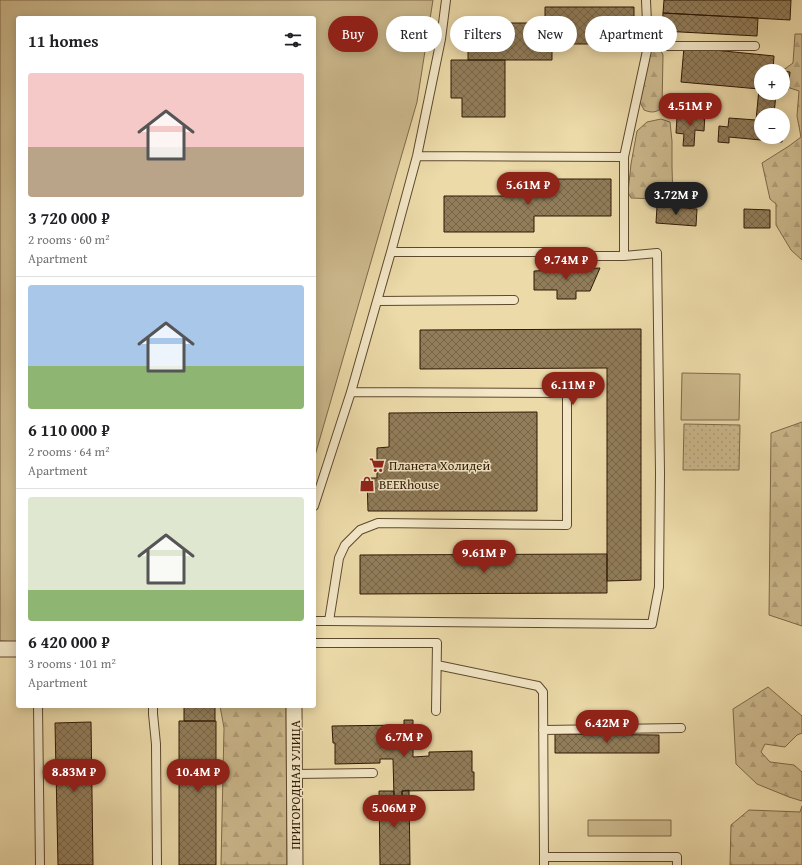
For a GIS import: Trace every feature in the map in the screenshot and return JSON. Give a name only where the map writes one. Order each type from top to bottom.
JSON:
[{"type":"street","points":[[0,649],[16,649]]},
{"type":"street","name":"ПРИГОРОДНАЯ УЛИЦА","points":[[294,708],[295,865]]},
{"type":"lane","points":[[316,500],[351,392],[417,156],[441,39],[446,0]]},
{"type":"lane","points":[[646,0],[647,16]]},
{"type":"lane","points":[[677,46],[755,46]]},
{"type":"lane","points":[[624,256],[624,157],[647,52]]},
{"type":"lane","points":[[417,156],[624,157]]},
{"type":"lane","points":[[316,621],[652,624],[659,587],[660,473],[657,253],[624,256],[585,256],[567,252],[391,252]]},
{"type":"lane","points":[[377,301],[514,300]]},
{"type":"lane","points":[[329,621],[339,558],[345,545],[360,530],[378,523],[567,525],[567,393],[351,392]]},
{"type":"lane","points":[[316,643],[436,644],[436,711]]},
{"type":"lane","points":[[436,665],[538,686],[543,692],[544,861],[677,857],[677,865]]},
{"type":"lane","points":[[38,708],[40,865]]},
{"type":"lane","points":[[153,708],[156,744],[157,865]]},
{"type":"lane","points":[[543,730],[681,728]]},
{"type":"lane","points":[[295,774],[373,773]]},
{"type":"green space","points":[[0,0],[433,0],[430,16],[386,16],[386,52],[425,52],[417,102],[316,452],[316,16],[16,16],[16,642],[0,641]]},
{"type":"green space","points":[[795,34],[802,34],[802,260],[791,250],[776,225],[776,204],[770,199],[762,163],[801,137],[797,116],[799,91],[790,88],[790,65],[793,63]]},
{"type":"green space","points":[[650,52],[662,52],[663,55],[662,107],[656,111],[649,112],[644,110],[640,102]]},
{"type":"green space","points":[[661,119],[670,122],[672,141],[673,200],[669,205],[659,204],[658,199],[631,198],[628,192],[637,131],[647,122]]},
{"type":"green space","points":[[682,373],[740,374],[739,420],[681,420]]},
{"type":"green space","points":[[802,422],[802,626],[769,615],[771,433]]},
{"type":"green space","points":[[684,424],[740,425],[739,470],[683,470]]},
{"type":"green space","points":[[768,687],[802,716],[802,733],[797,735],[785,747],[765,744],[761,752],[770,762],[794,765],[802,772],[802,801],[757,784],[736,764],[733,709]]},
{"type":"green space","points":[[220,708],[286,708],[287,865],[221,865],[224,728]]},
{"type":"green space","points":[[802,806],[802,865],[730,865],[731,825],[749,810],[800,812]]},
{"type":"green space","points":[[588,820],[671,820],[671,836],[588,836]]},
{"type":"building","points":[[664,0],[791,0],[790,20],[663,13]]},
{"type":"building","points":[[545,7],[634,7],[634,16],[585,16],[585,44],[577,44],[577,16],[545,16]]},
{"type":"building","points":[[663,13],[758,18],[757,36],[677,32],[677,16],[663,16]]},
{"type":"building","points":[[515,23],[523,23],[523,52],[552,52],[552,60],[468,60],[468,52],[515,52]]},
{"type":"building","points":[[684,47],[774,56],[773,64],[754,64],[754,89],[681,82]]},
{"type":"building","points":[[451,60],[505,60],[505,117],[462,117],[462,98],[451,98]]},
{"type":"building","points":[[758,100],[775,100],[775,108],[757,108]]},
{"type":"building","points":[[686,112],[705,113],[704,131],[695,130],[694,146],[683,146],[684,134],[676,133],[677,117],[686,118]]},
{"type":"building","points":[[729,118],[754,120],[754,139],[729,137],[729,143],[718,142],[719,126],[728,127]]},
{"type":"building","points":[[526,179],[611,179],[611,216],[534,216],[534,232],[444,232],[444,196],[526,196]]},
{"type":"building","points":[[657,206],[697,209],[696,226],[656,223]]},
{"type":"building","points":[[744,209],[770,210],[770,228],[744,228]]},
{"type":"building","points":[[600,268],[590,291],[576,291],[576,299],[557,299],[557,290],[534,290],[534,271]]},
{"type":"building","points":[[641,329],[641,580],[607,581],[607,368],[420,369],[420,330]]},
{"type":"building","points":[[537,412],[537,511],[368,511],[367,478],[377,478],[377,448],[389,447],[389,413]]},
{"type":"building","points":[[607,554],[607,593],[360,594],[360,555]]},
{"type":"building","points":[[184,708],[215,708],[215,721],[184,721]]},
{"type":"building","points":[[404,720],[413,720],[413,757],[429,756],[429,752],[472,751],[474,790],[402,791],[402,797],[394,797],[393,759],[380,759],[380,763],[335,764],[335,743],[333,743],[332,726],[404,725]]},
{"type":"building","points":[[179,721],[216,721],[216,865],[179,865]]},
{"type":"building","points":[[91,722],[93,865],[58,865],[55,723]]},
{"type":"building","points":[[555,734],[659,735],[659,753],[555,753]]},
{"type":"building","points":[[409,790],[410,865],[380,865],[379,791],[394,791],[394,797],[402,797],[402,791]]},
{"type":"place","name":"Планета Холидей","points":[[377,465]]},
{"type":"place","name":"BEERhouse","points":[[367,484]]}]
